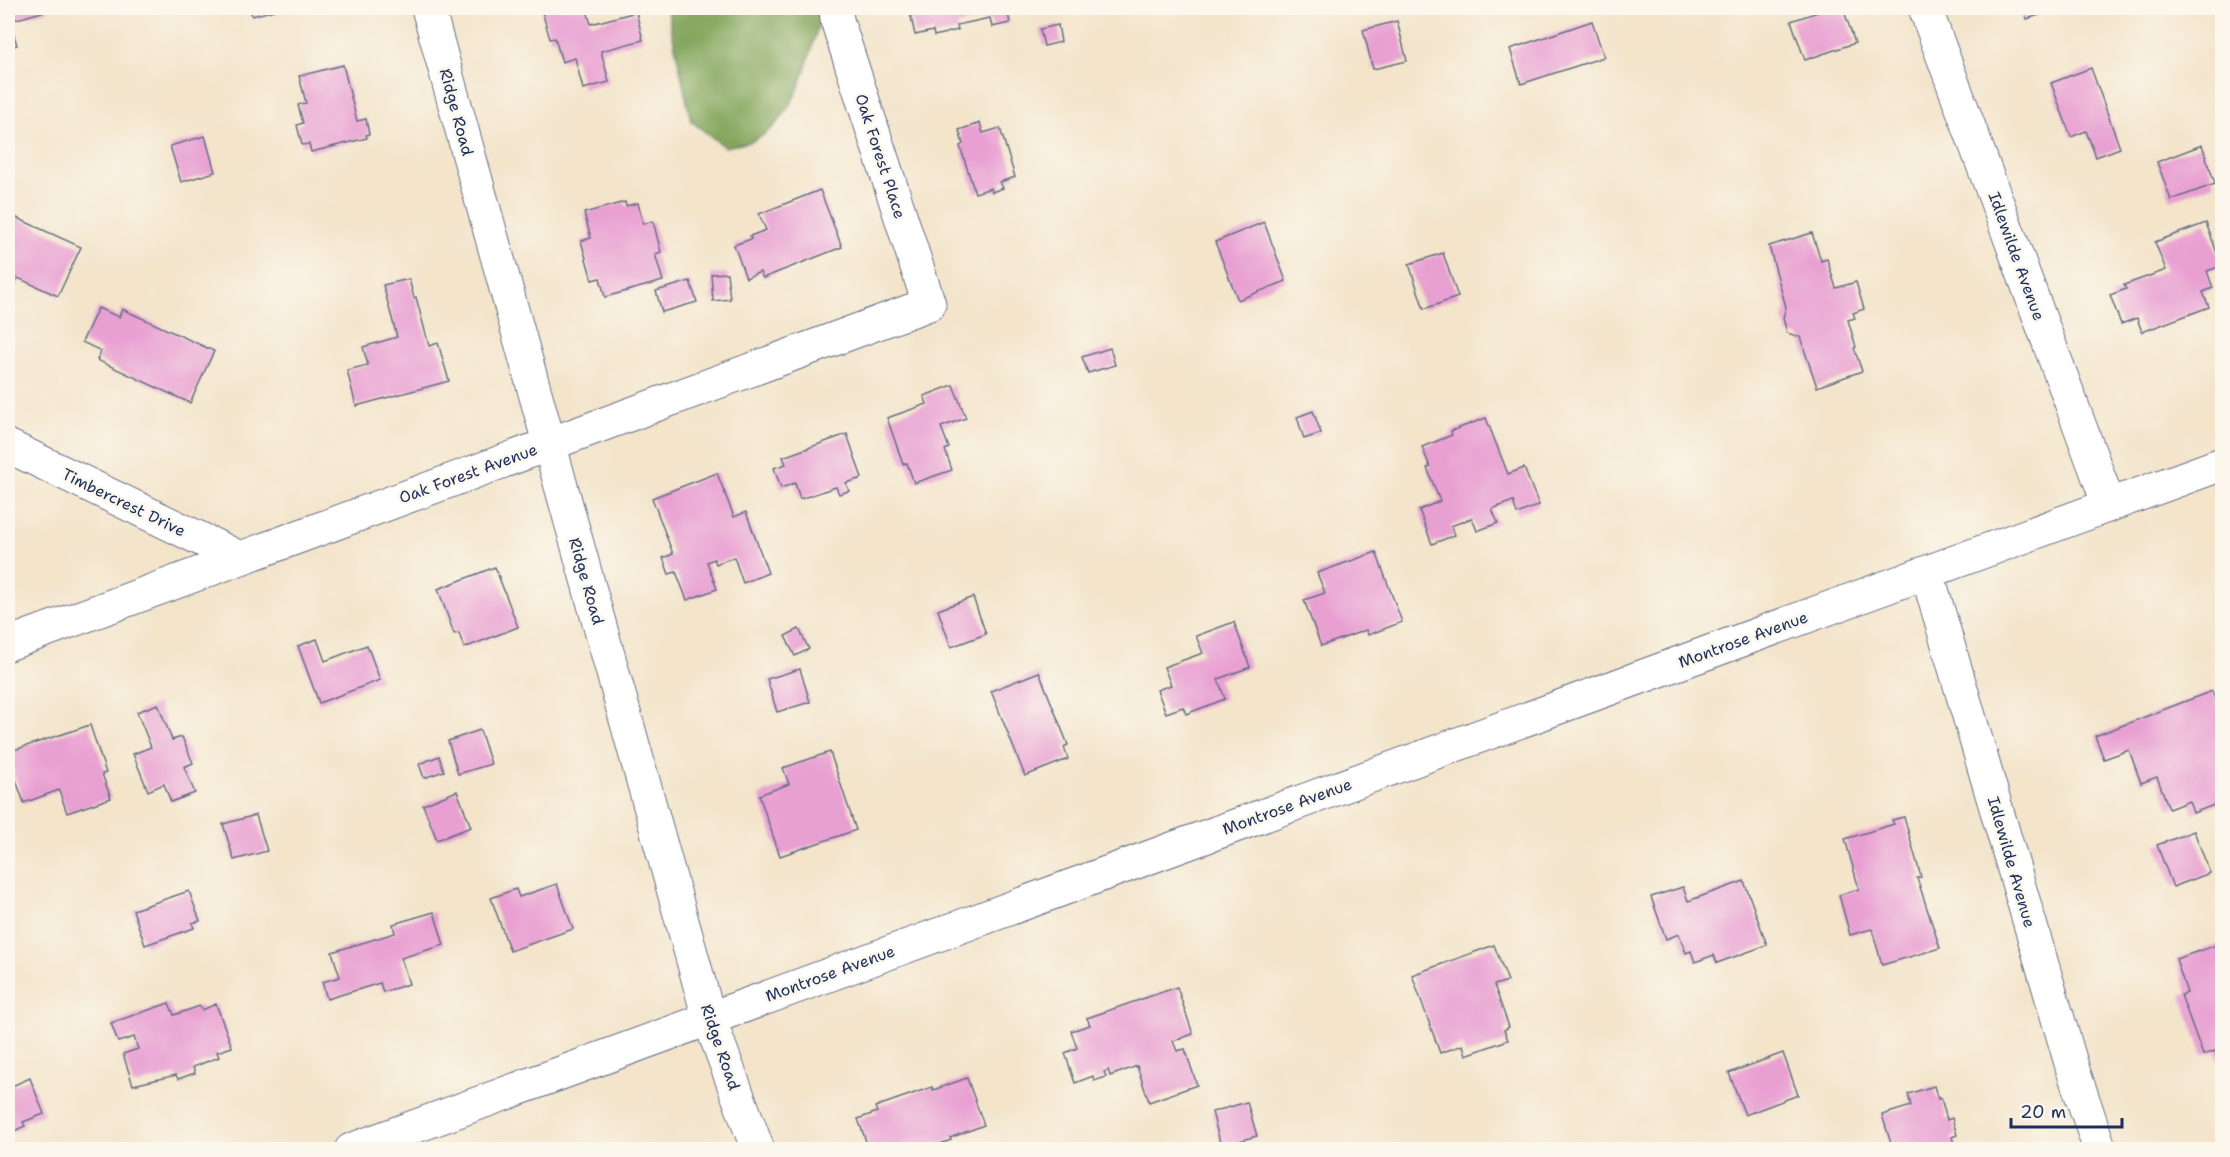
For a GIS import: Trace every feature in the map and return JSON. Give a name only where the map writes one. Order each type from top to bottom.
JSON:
[{"type":"street","name":"Ridge Road","points":[[428,8],[709,1018],[758,1149]]},
{"type":"street","name":"Oak Forest Place","points":[[836,8],[837,20],[929,304]]},
{"type":"street","name":"Idlewilde Avenue","points":[[1925,8],[2109,505]]},
{"type":"street","name":"Oak Forest Avenue","points":[[8,644],[929,304]]},
{"type":"street","name":"Timbercrest Drive","points":[[8,446],[240,558]]},
{"type":"street","name":"Montrose Avenue","points":[[351,1149],[2223,464]]},
{"type":"street","name":"Idlewilde Avenue","points":[[1927,573],[2073,1070],[2100,1149]]},
{"type":"green space","points":[[667,8],[823,8],[800,84],[792,102],[768,132],[752,141],[725,147],[691,121]]},
{"type":"building","points":[[8,8],[56,8],[10,21],[17,45],[8,48]]},
{"type":"building","points":[[250,8],[282,8],[252,16]]},
{"type":"building","points":[[541,8],[586,8],[591,24],[636,12],[643,40],[601,51],[609,82],[583,89],[575,58],[562,62],[555,38],[550,39]]},
{"type":"building","points":[[909,8],[1009,8],[1010,23],[992,27],[990,18],[957,25],[958,30],[934,36],[933,31],[915,35]]},
{"type":"building","points":[[1142,8],[1159,8],[1143,12]]},
{"type":"building","points":[[1830,8],[1843,8],[1855,43],[1805,60],[1791,21]]},
{"type":"building","points":[[2023,8],[2059,8],[2027,19]]},
{"type":"building","points":[[1397,21],[1407,61],[1373,69],[1363,30]]},
{"type":"building","points":[[1592,21],[1604,57],[1521,84],[1510,49]]},
{"type":"building","points":[[1058,25],[1061,42],[1044,46],[1040,29]]},
{"type":"building","points":[[343,65],[357,121],[366,119],[369,134],[366,135],[367,138],[311,152],[309,144],[302,145],[297,125],[303,123],[298,105],[306,103],[299,76]]},
{"type":"building","points":[[2091,68],[2120,148],[2096,157],[2086,131],[2071,137],[2051,83]]},
{"type":"building","points":[[980,123],[983,133],[1000,128],[1015,177],[1000,182],[1003,188],[992,192],[991,188],[975,193],[960,146],[963,144],[959,130]]},
{"type":"building","points":[[205,136],[215,172],[181,182],[170,146]]},
{"type":"building","points":[[2202,145],[2215,184],[2171,200],[2157,162]]},
{"type":"building","points":[[820,190],[842,247],[763,278],[760,272],[746,278],[734,245],[766,230],[759,214]]},
{"type":"building","points":[[625,202],[626,206],[638,203],[643,224],[653,221],[661,252],[655,254],[663,281],[605,297],[600,278],[592,280],[581,241],[591,238],[584,213]]},
{"type":"building","points":[[8,214],[81,247],[58,296],[18,278],[11,293],[8,291]]},
{"type":"building","points":[[1264,222],[1286,281],[1238,300],[1215,242]]},
{"type":"building","points":[[2206,223],[2222,266],[2207,271],[2213,288],[2203,292],[2209,307],[2142,332],[2137,318],[2121,324],[2110,295],[2126,289],[2124,285],[2166,270],[2155,242]]},
{"type":"building","points":[[1812,233],[1821,261],[1827,259],[1836,288],[1856,282],[1864,309],[1853,313],[1855,318],[1848,320],[1862,371],[1817,387],[1800,337],[1787,333],[1783,318],[1786,307],[1769,246]]},
{"type":"building","points":[[1443,253],[1458,297],[1424,309],[1409,264]]},
{"type":"building","points":[[727,273],[730,299],[713,301],[711,274]]},
{"type":"building","points":[[409,279],[429,346],[438,343],[449,381],[356,406],[347,370],[368,365],[363,347],[397,337],[383,285]]},
{"type":"building","points":[[690,281],[697,302],[662,312],[656,291]]},
{"type":"building","points":[[98,308],[119,317],[122,309],[214,351],[190,403],[97,360],[101,351],[82,342]]},
{"type":"building","points":[[1110,348],[1115,365],[1088,373],[1082,357]]},
{"type":"building","points":[[953,385],[966,418],[941,427],[949,448],[945,450],[952,470],[914,483],[907,463],[903,464],[887,418],[927,404],[924,396]]},
{"type":"building","points":[[1313,411],[1321,433],[1304,439],[1297,417]]},
{"type":"building","points":[[1486,418],[1508,474],[1524,468],[1539,505],[1517,514],[1513,501],[1492,509],[1498,523],[1477,531],[1472,518],[1451,526],[1455,535],[1432,544],[1419,510],[1440,501],[1427,468],[1430,467],[1422,447],[1452,435],[1451,431]]},
{"type":"building","points":[[847,434],[862,478],[846,483],[849,491],[839,494],[836,487],[800,499],[795,483],[781,488],[774,468],[786,464],[783,457]]},
{"type":"building","points":[[717,473],[734,517],[746,512],[768,573],[743,583],[734,557],[716,564],[714,559],[707,562],[717,589],[687,600],[676,572],[669,574],[663,558],[673,554],[652,498]]},
{"type":"building","points":[[1376,552],[1402,622],[1368,635],[1366,630],[1321,646],[1304,600],[1325,593],[1317,573]]},
{"type":"building","points":[[495,567],[518,627],[464,648],[459,633],[454,634],[438,589]]},
{"type":"building","points":[[973,597],[986,634],[951,647],[938,610]]},
{"type":"building","points":[[1234,622],[1250,667],[1218,679],[1225,699],[1186,714],[1183,707],[1166,713],[1157,690],[1171,685],[1164,667],[1203,653],[1196,636]]},
{"type":"building","points":[[799,629],[809,649],[795,656],[785,636]]},
{"type":"building","points":[[317,639],[325,661],[367,645],[380,680],[319,703],[298,646]]},
{"type":"building","points":[[800,669],[810,702],[777,712],[767,679]]},
{"type":"building","points":[[1039,672],[1068,745],[1064,747],[1068,759],[1025,776],[991,691]]},
{"type":"building","points":[[2212,691],[2219,709],[2222,708],[2222,802],[2193,813],[2189,801],[2169,809],[2157,777],[2141,783],[2129,750],[2104,759],[2095,736]]},
{"type":"building","points":[[158,704],[172,740],[182,737],[193,763],[184,767],[195,793],[171,802],[164,784],[148,791],[133,754],[151,747],[137,712]]},
{"type":"building","points":[[90,725],[106,773],[102,774],[111,798],[67,813],[59,790],[24,803],[8,752]]},
{"type":"building","points":[[480,730],[491,764],[458,774],[448,741]]},
{"type":"building","points":[[830,752],[856,830],[780,856],[759,795],[789,784],[783,768]]},
{"type":"building","points":[[439,756],[444,771],[424,778],[419,764]]},
{"type":"building","points":[[457,791],[471,827],[437,840],[423,805]]},
{"type":"building","points":[[256,815],[267,851],[234,860],[223,824]]},
{"type":"building","points":[[1904,817],[1921,877],[1917,878],[1940,948],[1882,965],[1872,929],[1850,935],[1839,895],[1859,889],[1845,839],[1894,824],[1892,820]]},
{"type":"building","points":[[2194,831],[2210,873],[2173,887],[2157,845]]},
{"type":"building","points":[[1744,881],[1767,945],[1717,963],[1714,955],[1695,962],[1691,951],[1686,953],[1679,934],[1666,939],[1651,897],[1683,887],[1688,901]]},
{"type":"building","points":[[557,884],[573,929],[510,951],[491,898],[516,889],[519,897]]},
{"type":"building","points":[[189,891],[200,921],[192,923],[194,928],[145,945],[133,910]]},
{"type":"building","points":[[434,912],[444,945],[401,958],[409,984],[383,992],[380,983],[327,999],[322,982],[340,977],[332,952],[395,933],[393,924]]},
{"type":"building","points":[[2222,943],[2222,1071],[2215,1051],[2203,1055],[2181,995],[2187,993],[2176,959]]},
{"type":"building","points":[[1494,945],[1508,981],[1494,985],[1509,1027],[1504,1030],[1508,1040],[1466,1055],[1463,1045],[1440,1053],[1412,975]]},
{"type":"building","points":[[1177,987],[1193,1034],[1173,1041],[1177,1051],[1185,1049],[1197,1085],[1149,1102],[1137,1066],[1110,1076],[1108,1070],[1104,1072],[1106,1077],[1094,1081],[1093,1076],[1075,1083],[1065,1053],[1077,1048],[1071,1031],[1090,1025],[1087,1018]]},
{"type":"building","points":[[169,1003],[174,1015],[200,1006],[202,1010],[216,1004],[232,1047],[217,1052],[219,1057],[193,1067],[195,1073],[178,1079],[176,1075],[133,1085],[123,1054],[138,1049],[134,1037],[118,1042],[111,1023]]},
{"type":"building","points":[[1783,1053],[1798,1095],[1745,1115],[1729,1073]]},
{"type":"building","points":[[8,1075],[12,1086],[30,1078],[44,1114],[23,1122],[25,1126],[8,1134]]},
{"type":"building","points":[[967,1078],[984,1125],[950,1138],[951,1140],[935,1146],[936,1150],[869,1150],[858,1119],[877,1112],[875,1107],[932,1087],[933,1090]]},
{"type":"building","points":[[1934,1086],[1938,1099],[1941,1098],[1947,1120],[1952,1118],[1957,1135],[1952,1137],[1956,1150],[1893,1150],[1882,1115],[1911,1106],[1908,1094]]},
{"type":"building","points":[[1247,1102],[1257,1136],[1221,1146],[1212,1112]]}]
